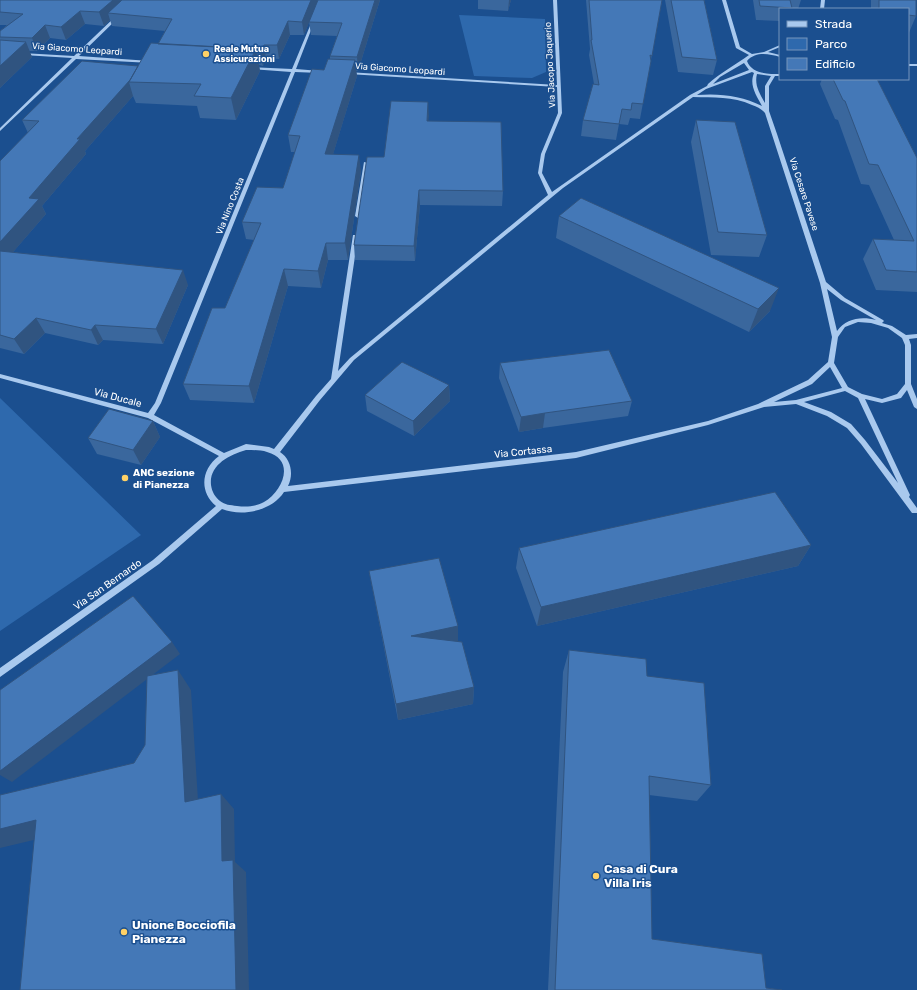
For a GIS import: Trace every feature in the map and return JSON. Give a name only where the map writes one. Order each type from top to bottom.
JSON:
[{"type":"street","name":"Via Jacopo Jaquerio","points":[[551,194],[540,173],[543,154],[560,113],[555,0]]},
{"type":"street","points":[[724,0],[738,48],[751,55]]},
{"type":"street","name":"Via Nino Costa","points":[[150,416],[158,403],[316,14]]},
{"type":"street","points":[[0,130],[119,16]]},
{"type":"street","points":[[706,88],[719,76],[745,61],[751,55],[762,53],[779,47]]},
{"type":"street","name":"Via Giacomo Leopardi","points":[[15,53],[155,62]]},
{"type":"street","points":[[762,53],[779,56]]},
{"type":"street","points":[[745,61],[745,64],[754,71],[779,75]]},
{"type":"street","points":[[241,67],[324,72]]},
{"type":"street","points":[[276,452],[352,359],[551,194],[692,96],[706,88],[754,71]]},
{"type":"street","name":"Via Cesare Pavese","points":[[754,71],[753,76],[757,93],[767,110],[822,283],[835,337],[832,363]]},
{"type":"street","name":"Via Giacomo Leopardi","points":[[339,73],[560,86]]},
{"type":"street","name":"Via Cesare Pavese","points":[[767,110],[767,86],[774,75]]},
{"type":"street","points":[[692,96],[716,94],[734,96],[752,102],[767,110]]},
{"type":"street","points":[[357,225],[366,163]]},
{"type":"street","points":[[334,380],[356,233]]},
{"type":"street","points":[[822,283],[843,299],[890,326],[905,337],[908,345],[908,384],[917,407]]},
{"type":"street","points":[[835,337],[843,326],[857,320],[870,321],[890,326]]},
{"type":"street","points":[[905,337],[917,336]]},
{"type":"street","points":[[832,363],[846,389],[860,396],[882,401],[899,396],[908,384]]},
{"type":"street","name":"Via Cortassa","points":[[284,489],[576,455],[708,423],[760,406],[810,382],[832,363]]},
{"type":"street","name":"Via Ducale","points":[[0,376],[150,416],[224,456]]},
{"type":"street","name":"Via Cortassa","points":[[760,406],[796,402],[846,389]]},
{"type":"street","points":[[860,396],[916,513]]},
{"type":"street","points":[[796,402],[829,414],[849,426],[863,442],[916,513]]},
{"type":"street","points":[[246,447],[267,448],[276,452],[284,459],[288,468],[288,479],[284,489],[274,499],[261,506],[247,510],[234,510],[222,506],[213,500],[208,491],[206,482],[209,472],[215,463],[224,456],[246,447]]},
{"type":"street","name":"Via San Bernardo","points":[[0,673],[156,562],[222,506]]},
{"type":"green space","points":[[459,15],[545,19],[546,72],[532,78],[474,76]]},
{"type":"green space","points":[[0,398],[141,535],[0,631]]},
{"type":"building","points":[[0,0],[113,0],[99,12],[80,11],[61,27],[45,25],[32,38],[0,37],[0,31],[23,14],[0,12]]},
{"type":"building","points":[[122,0],[311,0],[302,22],[288,21],[277,45],[264,45],[260,52],[256,52],[256,49],[158,44],[172,19],[108,13]]},
{"type":"building","points":[[318,0],[375,0],[357,57],[330,56],[342,23],[309,22]]},
{"type":"building","points":[[589,0],[662,0],[652,56],[650,55],[651,61],[643,104],[632,103],[631,110],[622,109],[619,124],[583,120],[593,84],[599,85],[591,40]]},
{"type":"building","points":[[671,0],[704,0],[717,60],[682,57]]},
{"type":"building","points":[[759,0],[790,0],[792,8],[760,6]]},
{"type":"building","points":[[879,0],[916,0],[916,16],[909,15],[909,8],[879,8]]},
{"type":"building","points":[[0,40],[26,42],[0,66]]},
{"type":"building","points":[[151,43],[256,49],[231,98],[194,96],[201,84],[129,82]]},
{"type":"building","points":[[328,59],[355,60],[325,154],[359,155],[345,243],[326,243],[318,271],[284,269],[249,386],[183,384],[212,308],[225,308],[261,223],[242,222],[257,187],[283,188],[300,136],[288,135],[312,69],[324,70]]},
{"type":"building","points":[[82,61],[138,66],[130,80],[77,139],[80,139],[29,198],[39,199],[0,242],[0,161],[39,121],[22,120]]},
{"type":"building","points":[[833,80],[878,80],[917,158],[917,272],[886,270],[873,239],[914,241],[878,165],[869,164],[845,101],[843,100]]},
{"type":"building","points":[[391,101],[428,102],[427,121],[501,122],[503,191],[419,190],[414,246],[354,245],[367,157],[384,157]]},
{"type":"building","points":[[696,120],[735,122],[767,235],[718,232]]},
{"type":"building","points":[[581,198],[779,288],[758,309],[559,216]]},
{"type":"building","points":[[0,251],[183,270],[156,329],[95,325],[91,330],[36,318],[14,339],[0,335]]},
{"type":"building","points":[[609,350],[632,401],[521,417],[500,363]]},
{"type":"building","points":[[402,362],[449,385],[413,421],[365,395]]},
{"type":"building","points":[[109,409],[153,421],[133,450],[88,438]]},
{"type":"building","points":[[775,492],[811,545],[541,607],[519,548]]},
{"type":"building","points":[[439,558],[458,626],[411,636],[462,642],[474,687],[396,704],[369,571]]},
{"type":"building","points":[[133,596],[172,642],[0,771],[0,690]]},
{"type":"building","name":"Casa di Cura Villa Iris","points":[[569,650],[646,659],[647,676],[704,683],[711,785],[649,776],[652,939],[762,954],[766,988],[782,990],[555,990]]},
{"type":"building","name":"Unione Bocciofila Pianezza","points":[[178,670],[185,802],[221,794],[222,861],[233,860],[236,990],[20,990],[36,820],[0,829],[0,795],[134,763],[145,745],[147,676]]},
{"type":"place","name":"Reale Mutua Assicurazioni","points":[[206,54]]},
{"type":"place","name":"ANC sezione di Pianezza","points":[[125,478]]},
{"type":"place","name":"Casa di Cura Villa Iris","points":[[596,876]]},
{"type":"place","name":"Unione Bocciofila Pianezza","points":[[124,932]]}]
